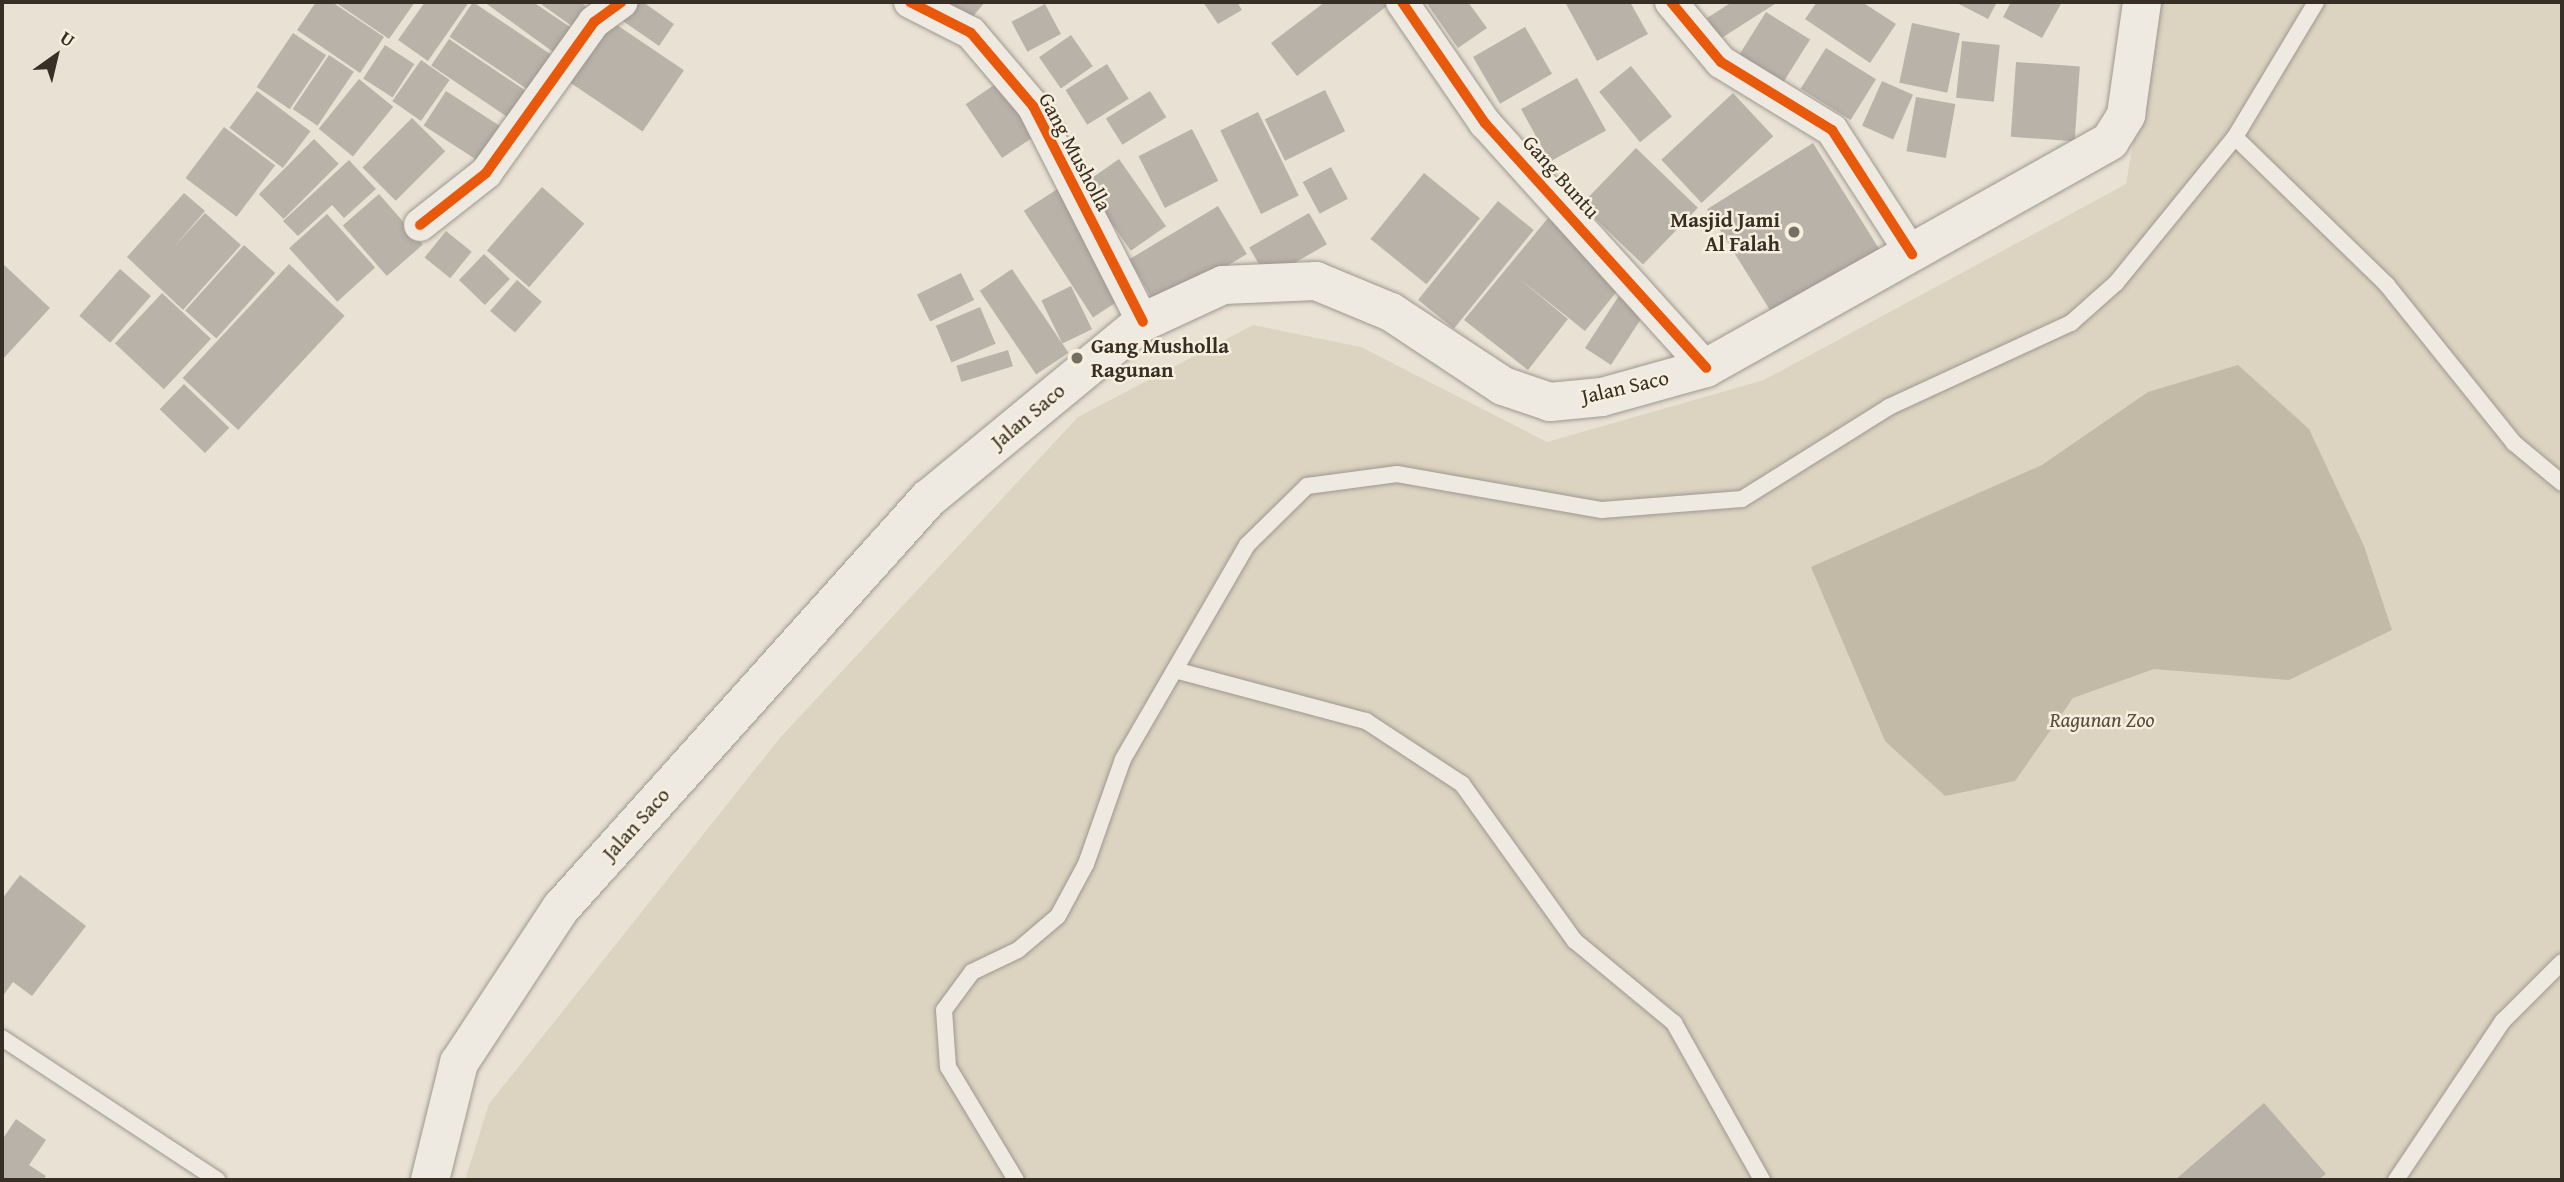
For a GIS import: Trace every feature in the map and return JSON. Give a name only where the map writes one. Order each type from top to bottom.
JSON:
[{"type":"main road","name":"Jalan Saco","points":[[430,1180],[459,1063],[561,908],[928,499],[1143,322],[1223,285],[1316,281],[1391,312],[1503,386],[1549,402],[1602,397],[1706,368],[2110,141],[2126,115],[2142,2]]},
{"type":"street","points":[[420,225],[486,173],[594,22],[622,2]]},
{"type":"street","name":"Gang Musholla","points":[[911,2],[971,33],[1033,106],[1143,322]]},
{"type":"street","name":"Gang Buntu","points":[[1402,2],[1485,123],[1706,368]]},
{"type":"street","points":[[1671,2],[1721,62],[1832,130],[1912,254]]},
{"type":"lane","points":[[1016,1180],[948,1067],[944,1010],[972,972],[1018,950],[1058,916],[1086,864],[1123,759],[1247,545],[1307,486],[1397,474],[1602,510],[1742,499],[1889,407],[2071,323],[2116,282],[2235,136],[2316,2]]},
{"type":"lane","points":[[2235,136],[2387,285],[2514,443],[2562,483]]},
{"type":"lane","points":[[1175,670],[1366,720],[1462,784],[1575,941],[1674,1023],[1762,1180]]},
{"type":"lane","points":[[2396,1180],[2503,1021],[2562,962]]},
{"type":"lane","points":[[2,1038],[217,1180]]},
{"type":"green space","name":"Ragunan Zoo","points":[[2158,2],[2562,2],[2562,1180],[465,1180],[489,1104],[779,739],[1078,417],[1253,325],[1361,347],[1547,442],[1764,380],[2126,184]]},
{"type":"shaded area","points":[[2238,365],[2309,429],[2364,546],[2392,630],[2289,680],[2154,669],[2073,698],[2015,781],[1945,796],[1885,741],[1811,567],[2042,465],[2148,392]]},
{"type":"building","points":[[316,2],[332,2],[384,37],[360,73],[297,30]]},
{"type":"building","points":[[335,2],[415,2],[389,39]]},
{"type":"building","points":[[425,2],[469,2],[428,61],[398,40]]},
{"type":"building","points":[[473,2],[558,59],[534,94],[450,37]]},
{"type":"building","points":[[484,2],[533,2],[573,29],[556,54]]},
{"type":"building","points":[[538,2],[580,2],[593,11],[579,31]]},
{"type":"building","points":[[632,2],[643,2],[674,24],[659,46],[620,19]]},
{"type":"building","points":[[933,2],[985,2],[964,27]]},
{"type":"building","points":[[1203,2],[1237,2],[1242,10],[1218,24]]},
{"type":"building","points":[[1325,2],[1392,2],[1297,76],[1271,43]]},
{"type":"building","points":[[1426,2],[1468,2],[1487,28],[1458,48]]},
{"type":"building","points":[[1565,2],[1630,2],[1648,34],[1597,61]]},
{"type":"building","points":[[1732,2],[1778,2],[1720,39],[1707,18]]},
{"type":"building","points":[[1817,2],[1862,2],[1896,24],[1870,63],[1805,19]]},
{"type":"building","points":[[1955,2],[1997,2],[1988,19]]},
{"type":"building","points":[[2011,2],[2062,2],[2042,38],[2003,17]]},
{"type":"building","points":[[1045,4],[1061,34],[1027,52],[1011,22]]},
{"type":"building","points":[[1766,12],[1810,40],[1781,85],[1737,58]]},
{"type":"building","points":[[611,21],[684,70],[643,132],[570,82]]},
{"type":"building","points":[[1912,23],[1960,33],[1947,93],[1899,83]]},
{"type":"building","points":[[1525,27],[1552,74],[1500,104],[1473,57]]},
{"type":"building","points":[[293,33],[326,55],[290,109],[257,87]]},
{"type":"building","points":[[1071,35],[1093,66],[1061,88],[1039,57]]},
{"type":"building","points":[[449,39],[535,97],[517,124],[431,66]]},
{"type":"building","points":[[1962,41],[2000,45],[1994,102],[1956,98]]},
{"type":"building","points":[[385,45],[414,64],[393,98],[363,79]]},
{"type":"building","points":[[1826,48],[1876,79],[1851,120],[1801,89]]},
{"type":"building","points":[[329,55],[354,72],[318,126],[293,109]]},
{"type":"building","points":[[421,60],[450,80],[421,121],[392,101]]},
{"type":"building","points":[[2016,62],[2080,66],[2075,141],[2011,137]]},
{"type":"building","points":[[1107,64],[1129,99],[1087,125],[1065,90]]},
{"type":"building","points":[[1631,66],[1672,117],[1640,142],[1599,92]]},
{"type":"building","points":[[1577,78],[1606,130],[1550,162],[1521,109]]},
{"type":"building","points":[[359,79],[393,107],[353,156],[319,129]]},
{"type":"building","points":[[1003,79],[1039,133],[1002,158],[966,104]]},
{"type":"building","points":[[1882,81],[1913,95],[1893,140],[1862,126]]},
{"type":"building","points":[[1325,90],[1345,131],[1285,161],[1265,119]]},
{"type":"building","points":[[257,91],[311,131],[283,168],[229,128]]},
{"type":"building","points":[[446,91],[507,131],[485,165],[424,125]]},
{"type":"building","points":[[1150,91],[1166,117],[1122,145],[1106,119]]},
{"type":"building","points":[[1733,93],[1773,136],[1702,203],[1661,160]]},
{"type":"building","points":[[1916,97],[1955,104],[1946,158],[1906,151]]},
{"type":"building","points":[[1258,112],[1299,196],[1261,214],[1220,130]]},
{"type":"building","points":[[412,118],[445,151],[396,201],[363,167]]},
{"type":"building","points":[[224,127],[275,166],[237,217],[185,178]]},
{"type":"building","points":[[1192,129],[1218,181],[1165,208],[1139,156]]},
{"type":"building","points":[[314,139],[339,164],[284,219],[259,194]]},
{"type":"building","name":"Masjid Jami Al Falah","points":[[1813,143],[1883,255],[1777,321],[1707,209]]},
{"type":"building","points":[[1636,148],[1698,208],[1643,265],[1581,205]]},
{"type":"building","points":[[1119,159],[1166,226],[1131,251],[1084,184]]},
{"type":"building","points":[[349,160],[376,189],[344,218],[332,205],[298,236],[283,221]]},
{"type":"building","points":[[1331,167],[1348,199],[1320,214],[1303,182]]},
{"type":"building","points":[[1424,173],[1480,218],[1426,284],[1371,239]]},
{"type":"building","points":[[542,187],[584,224],[529,287],[487,250]]},
{"type":"building","points":[[1059,188],[1128,295],[1093,317],[1024,211]]},
{"type":"building","points":[[184,193],[205,211],[173,248],[205,213],[241,245],[183,310],[127,257]]},
{"type":"building","points":[[379,194],[423,245],[387,276],[343,225]]},
{"type":"building","points":[[1498,201],[1534,230],[1454,329],[1418,300]]},
{"type":"building","points":[[1218,206],[1247,254],[1158,308],[1129,260]]},
{"type":"building","points":[[1309,213],[1327,244],[1267,279],[1249,248]]},
{"type":"building","points":[[327,214],[375,268],[337,302],[289,248]]},
{"type":"building","points":[[1548,218],[1626,280],[1585,331],[1517,277],[1568,319],[1528,370],[1464,320]]},
{"type":"building","points":[[446,231],[472,252],[450,278],[425,257]]},
{"type":"building","points":[[244,245],[275,273],[216,339],[185,310]]},
{"type":"building","points":[[484,254],[510,279],[485,305],[459,280]]},
{"type":"building","points":[[2,263],[50,308],[2,360]]},
{"type":"building","points":[[289,264],[345,316],[238,430],[183,378]]},
{"type":"building","points":[[120,269],[151,296],[110,343],[79,316]]},
{"type":"building","points":[[1012,269],[1068,353],[1036,375],[980,291]]},
{"type":"building","points":[[961,273],[974,300],[930,321],[917,294]]},
{"type":"building","points":[[517,280],[542,302],[515,333],[490,311]]},
{"type":"building","points":[[1071,286],[1092,329],[1062,344],[1041,300]]},
{"type":"building","points":[[1622,291],[1648,308],[1611,365],[1585,348]]},
{"type":"building","points":[[162,293],[211,339],[164,389],[115,343]]},
{"type":"building","points":[[980,307],[996,344],[951,363],[936,326]]},
{"type":"building","points":[[1008,350],[1013,366],[961,382],[956,366]]},
{"type":"building","points":[[184,384],[229,428],[205,453],[160,409]]},
{"type":"building","points":[[20,875],[86,926],[32,996],[13,982],[2,997],[2,899]]},
{"type":"building","points":[[2264,1103],[2326,1174],[2318,1180],[2175,1180]]},
{"type":"building","points":[[16,1119],[46,1140],[29,1165],[46,1176],[43,1180],[2,1180],[2,1140]]},
{"type":"cycle path","points":[[420,225],[486,173],[594,22],[622,2]]},
{"type":"cycle path","points":[[910,2],[971,33],[1033,106],[1143,322]]},
{"type":"cycle path","points":[[1402,2],[1485,123],[1706,368]]},
{"type":"cycle path","points":[[1671,2],[1721,62],[1832,130],[1912,254]]},
{"type":"place","name":"Masjid Jami Al Falah","points":[[1794,232]]},
{"type":"place","name":"Gang Musholla Ragunan","points":[[1077,358]]}]
